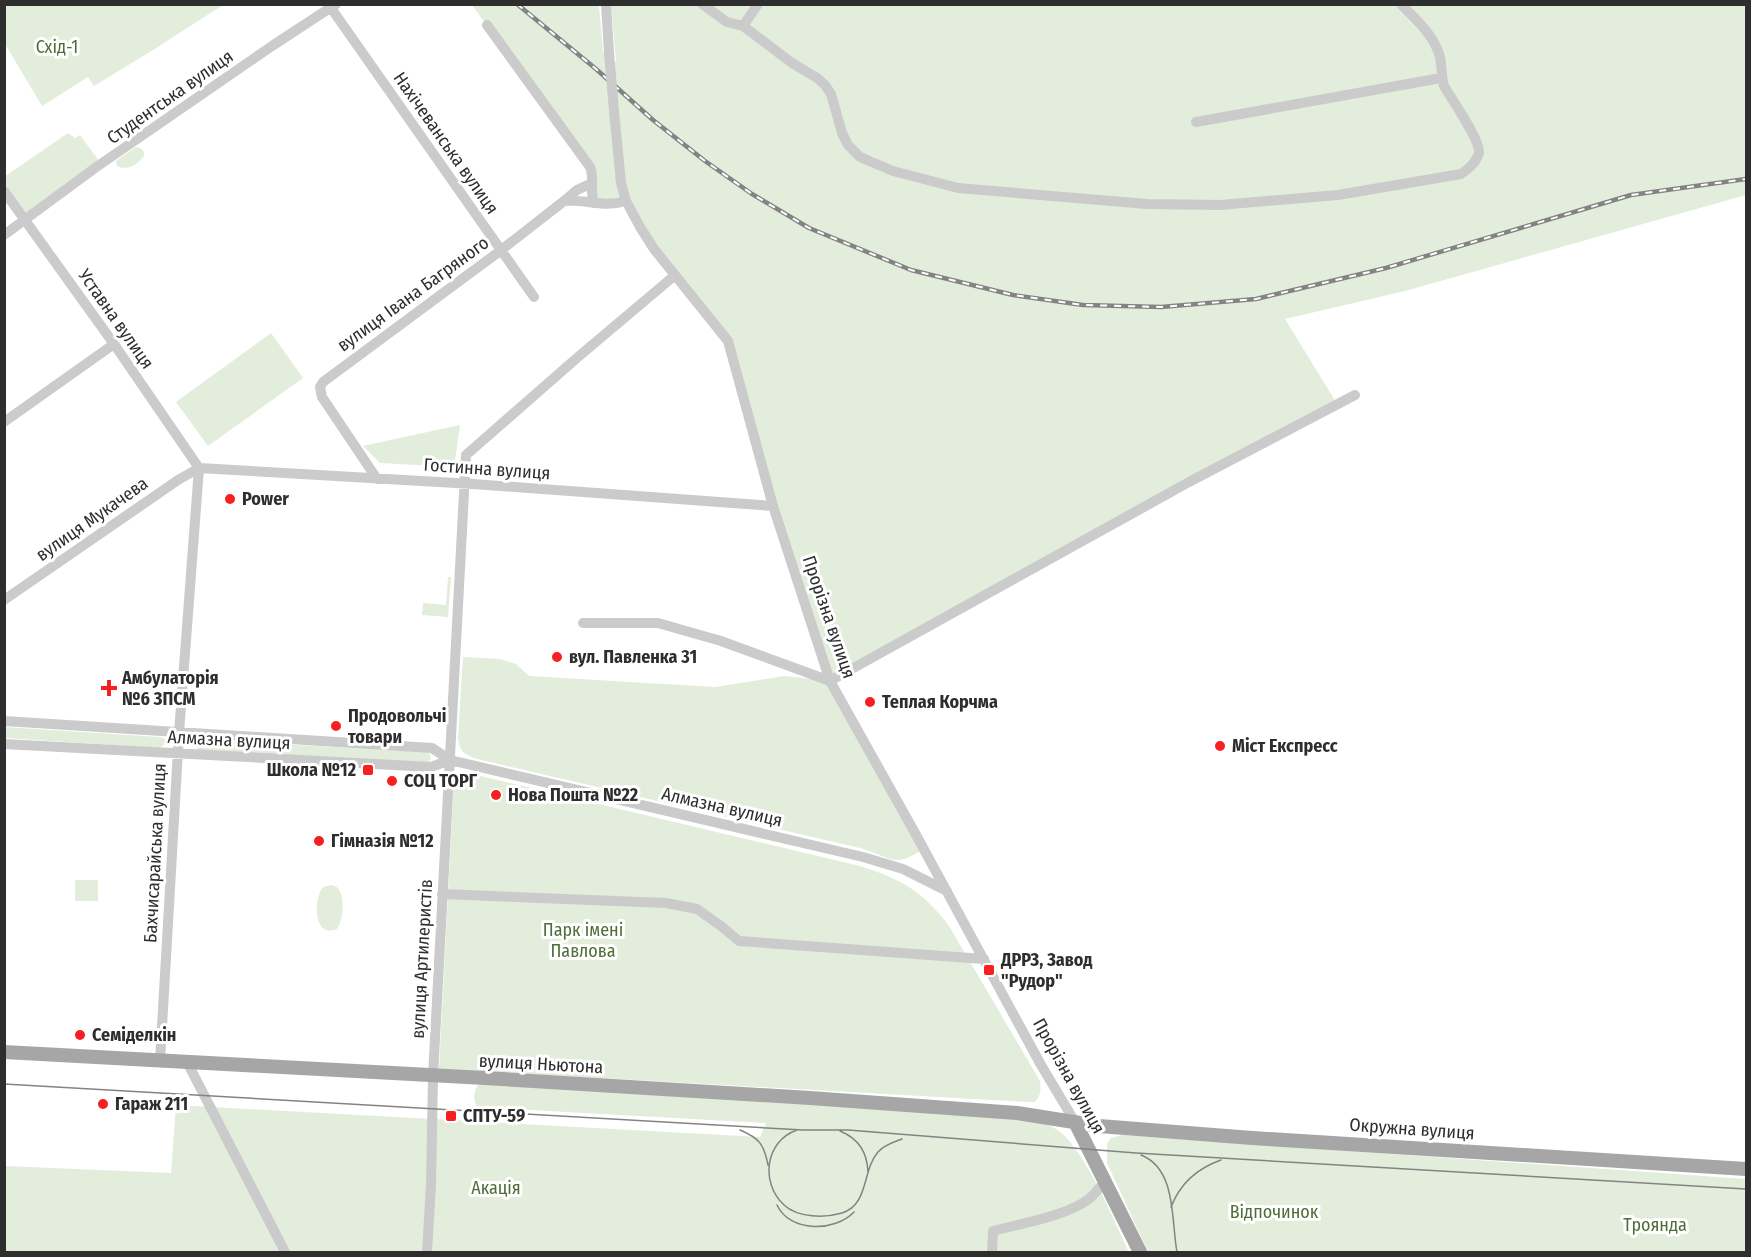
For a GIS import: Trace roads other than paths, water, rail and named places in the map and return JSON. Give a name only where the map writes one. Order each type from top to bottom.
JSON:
[{"type":"main road","name":"вулиця Ньютона","points":[[4,1052],[764,1095],[1017,1113],[1075,1122]]},
{"type":"main road","name":"Окружна вулиця","points":[[1075,1122],[1252,1138],[1746,1169]]},
{"type":"main road","name":"Прорізна вулиця","points":[[1075,1122],[1140,1252]]},
{"type":"street","name":"Прорізна вулиця","points":[[606,4],[619,174],[626,201],[654,249],[728,340],[773,506],[830,681],[1041,1065],[1075,1122]]},
{"type":"street","points":[[702,4],[727,22],[743,26],[825,85],[831,94],[842,133],[848,145],[860,158],[892,171],[958,188],[1147,204],[1220,205],[1338,195],[1461,174],[1471,168],[1479,152],[1477,141],[1444,86],[1441,78],[1440,58],[1433,39],[1401,4]]},
{"type":"street","points":[[743,26],[758,4]]},
{"type":"street","name":"Студентська вулиця","points":[[4,235],[95,168],[334,6]]},
{"type":"street","name":"Нахічеванська вулиця","points":[[334,6],[534,297]]},
{"type":"street","points":[[487,25],[590,167],[593,174],[591,193],[594,202]]},
{"type":"street","points":[[1196,122],[1441,78]]},
{"type":"street","name":"вулиця Івана Багряного","points":[[377,479],[322,397],[320,387],[322,382],[578,190],[592,183]]},
{"type":"street","name":"Уставна вулиця","points":[[4,191],[114,344],[199,468]]},
{"type":"street","points":[[564,201],[594,202],[604,205],[626,201]]},
{"type":"street","name":"вулиця Артилеристів","points":[[427,1252],[433,1076],[466,455],[674,276]]},
{"type":"street","points":[[4,422],[114,344]]},
{"type":"street","points":[[584,623],[658,623],[721,641],[830,681],[1189,482],[1355,395]]},
{"type":"street","name":"Гостинна вулиця","points":[[199,468],[773,506]]},
{"type":"street","name":"вулиця Мукачева","points":[[4,600],[178,480],[199,468]]},
{"type":"street","name":"Бахчисарайська вулиця","points":[[160,1060],[179,733],[199,468]]},
{"type":"street","name":"Алмазна вулиця","points":[[4,722],[432,748],[450,760],[863,857],[903,869],[947,891]]},
{"type":"street","name":"Алмазна вулиця","points":[[4,744],[431,767],[450,760]]},
{"type":"street","points":[[442,894],[666,903],[697,909],[739,941],[984,958]]},
{"type":"street","points":[[188,1062],[285,1252]]},
{"type":"street","points":[[992,1252],[993,1232],[1073,1208],[1090,1198],[1105,1181]]},
{"type":"tram line","points":[[4,1084],[803,1130],[848,1130],[1136,1153],[1746,1189]]},
{"type":"tram line","points":[[740,1130],[760,1143],[768,1165]]},
{"type":"tram line","points":[[797,1130],[786,1135],[778,1143],[772,1153],[769,1175],[771,1186],[784,1205],[804,1215],[812,1216],[835,1215],[851,1209],[861,1195],[869,1168],[878,1152],[902,1139]]},
{"type":"tram line","points":[[840,1131],[847,1134],[861,1147],[866,1158],[868,1172]]},
{"type":"tram line","points":[[1141,1155],[1153,1162],[1167,1184],[1177,1252]]},
{"type":"tram line","points":[[1171,1207],[1179,1191],[1197,1172],[1221,1160]]},
{"type":"tram line","points":[[777,1205],[783,1214],[802,1225],[825,1226],[846,1219],[854,1212]]},
{"type":"railway","points":[[517,4],[596,69],[653,120],[705,161],[752,194],[809,228],[911,270],[1013,295],[1083,305],[1161,307],[1256,299],[1386,268],[1631,195],[1746,179]]},
{"type":"place","name":"Power","points":[[230,499]]},
{"type":"place","name":"вул. Павленка 31","points":[[557,657]]},
{"type":"place","name":"Амбулаторія №6 ЗПСМ","points":[[109,688]]},
{"type":"place","name":"Теплая Корчма","points":[[870,702]]},
{"type":"place","name":"Продовольчі товари","points":[[336,726]]},
{"type":"place","name":"Міст Експресс","points":[[1220,746]]},
{"type":"place","name":"Школа №12","points":[[368,770]]},
{"type":"place","name":"СОЦ ТОРГ","points":[[392,781]]},
{"type":"place","name":"Нова Пошта №22","points":[[496,795]]},
{"type":"place","name":"Гімназія №12","points":[[319,841]]},
{"type":"place","name":"ДРРЗ, Завод \"Рудор\"","points":[[989,970]]},
{"type":"place","name":"Семіделкін","points":[[80,1035]]},
{"type":"place","name":"Гараж 211","points":[[103,1104]]},
{"type":"place","name":"СПТУ-59","points":[[451,1116]]},
{"type":"park label","name":"Схід-1","points":[[57,47]]},
{"type":"park label","name":"Парк імені Павлова","points":[[583,940]]},
{"type":"park label","name":"Акація","points":[[496,1188]]},
{"type":"park label","name":"Відпочинок","points":[[1274,1212]]},
{"type":"park label","name":"Троянда","points":[[1655,1225]]}]
